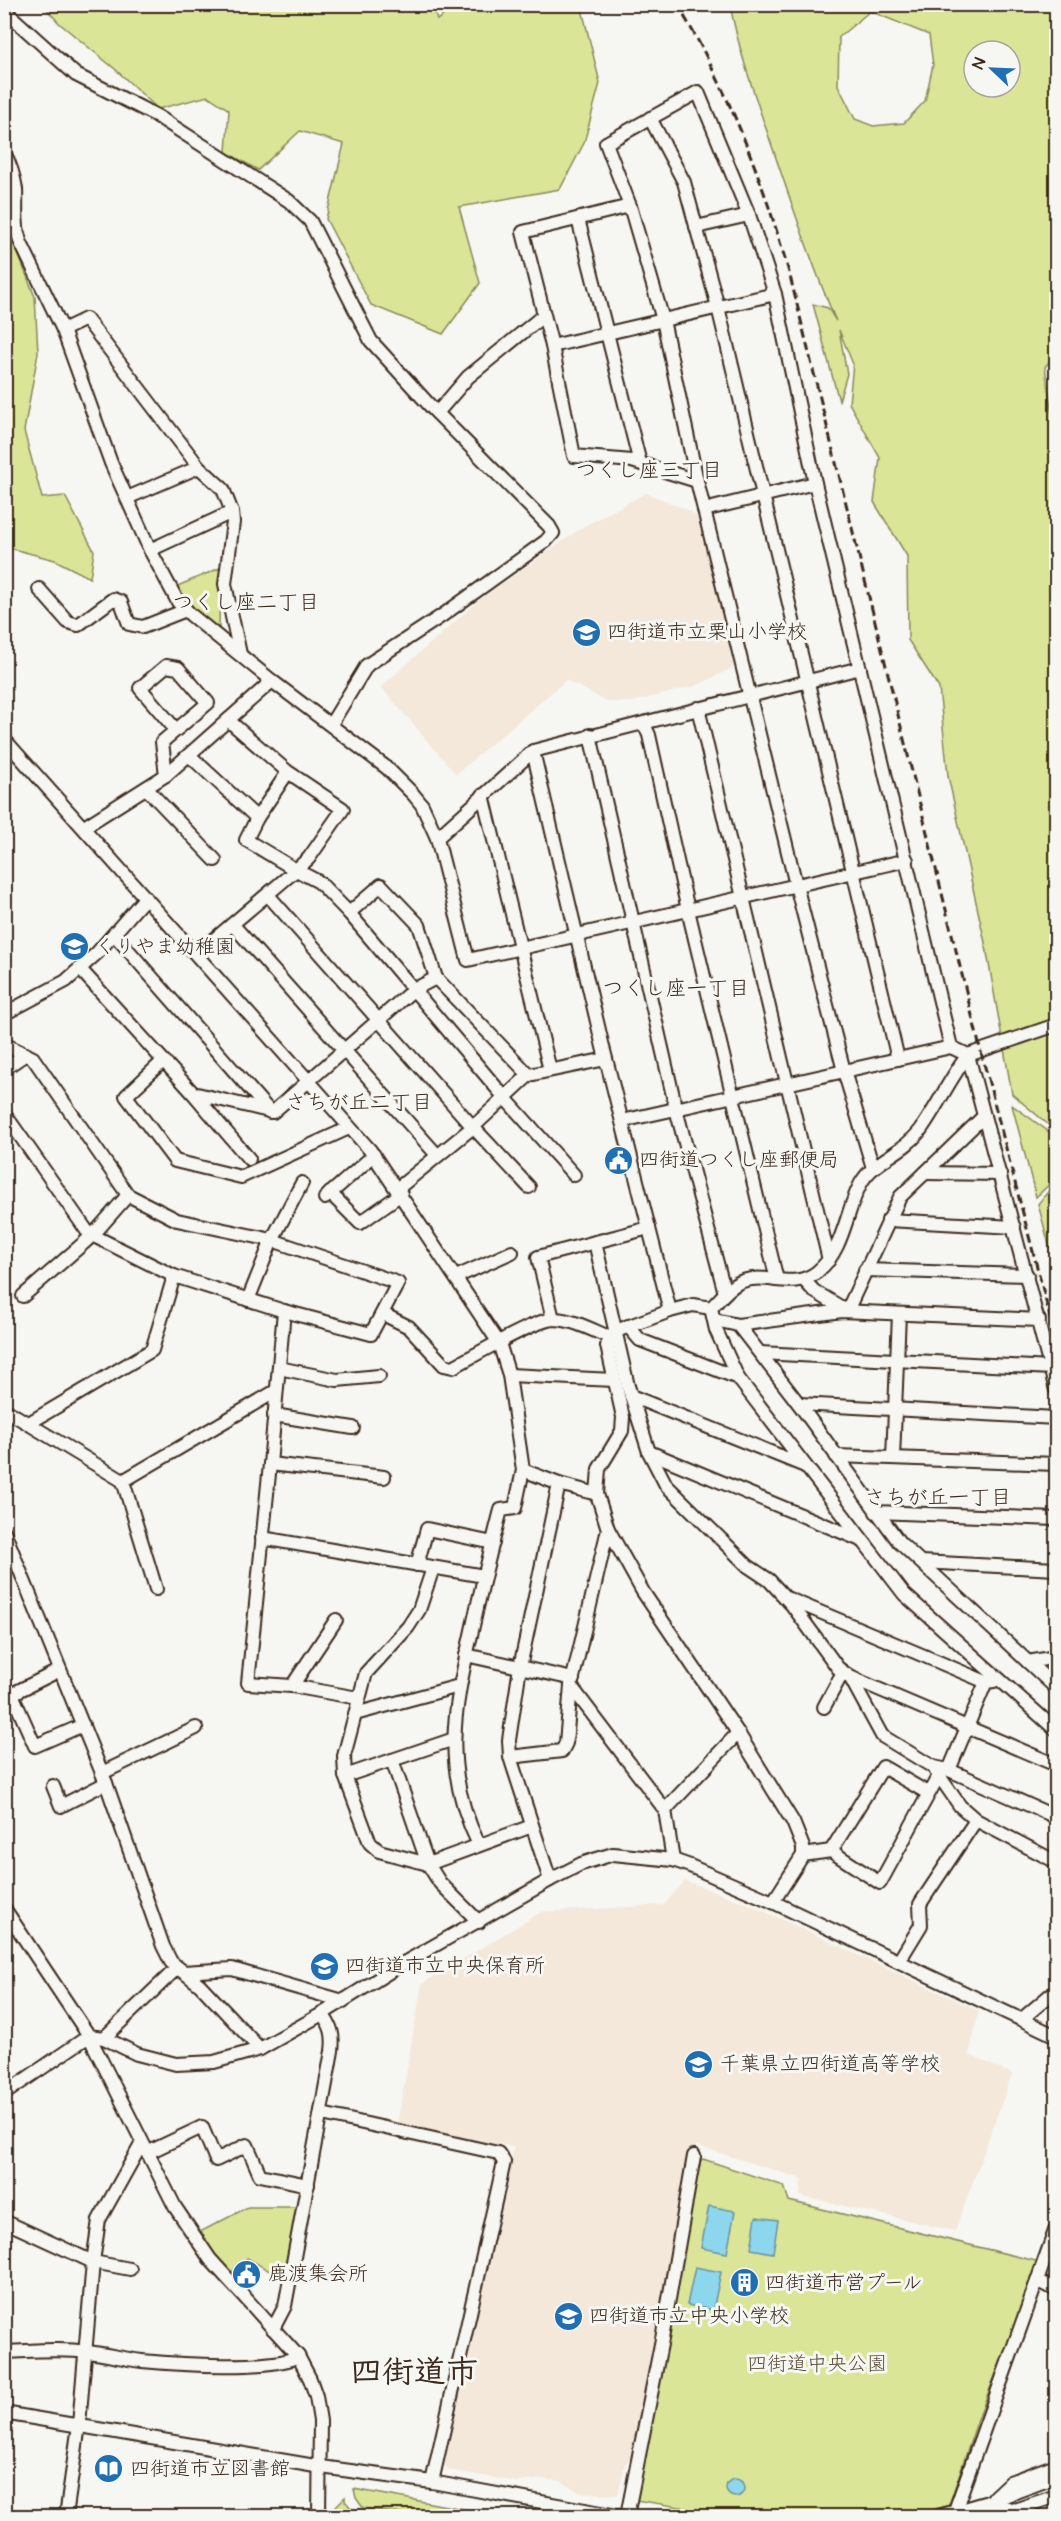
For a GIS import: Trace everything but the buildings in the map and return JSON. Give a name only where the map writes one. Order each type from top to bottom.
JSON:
[{"type":"street","points":[[4,10],[76,75],[158,116],[289,201],[310,221],[371,341],[436,413],[549,526],[552,533],[546,541],[506,571],[367,665],[332,724]]},
{"type":"street","points":[[873,1168],[844,1071],[796,885],[697,481],[663,320],[630,206],[606,143],[698,92],[749,215],[775,294],[815,483],[951,1047]]},
{"type":"street","points":[[651,118],[684,182],[718,307],[898,1059]]},
{"type":"street","points":[[4,152],[12,170],[16,189],[16,228],[20,241],[63,330],[111,463],[150,550],[178,602],[272,681],[332,724],[406,786],[422,805],[437,838],[468,960],[907,860]]},
{"type":"street","points":[[630,206],[523,232],[552,346],[574,456],[640,463],[697,481]]},
{"type":"street","points":[[696,227],[749,215]]},
{"type":"street","points":[[578,219],[640,463]]},
{"type":"street","points":[[552,346],[775,294]]},
{"type":"street","points":[[436,413],[468,377],[544,315]]},
{"type":"street","points":[[63,330],[86,319],[199,467],[223,489],[232,512],[231,544],[225,584],[240,654]]},
{"type":"street","points":[[127,498],[199,467]]},
{"type":"street","points":[[704,510],[815,483]]},
{"type":"street","points":[[150,550],[232,512]]},
{"type":"street","points":[[39,589],[68,622],[78,625],[113,599],[121,602],[129,624],[143,627],[186,610]]},
{"type":"street","points":[[166,775],[162,742],[208,703],[178,668],[166,666],[140,688],[176,730]]},
{"type":"street","points":[[437,838],[533,751],[590,735],[644,724],[750,694],[860,668]]},
{"type":"street","points":[[84,827],[166,775],[272,681]]},
{"type":"street","points":[[698,708],[742,898],[789,1083],[829,1260]]},
{"type":"street","points":[[197,954],[309,858],[343,808],[288,772],[228,720]]},
{"type":"street","points":[[644,724],[649,735],[688,910],[777,1280]]},
{"type":"street","points":[[590,735],[676,1109],[725,1293]]},
{"type":"street","points":[[4,739],[374,1155],[499,1343],[509,1375],[523,1470],[515,1508],[501,1510],[484,1576],[454,1716],[455,1763],[462,1804],[479,1845]]},
{"type":"street","points":[[533,751],[606,1059],[670,1311]]},
{"type":"street","points":[[189,755],[256,818]]},
{"type":"street","points":[[288,772],[256,818],[246,840],[319,882],[349,913],[505,1098],[574,1175]]},
{"type":"street","points":[[146,788],[215,860]]},
{"type":"street","points":[[483,795],[550,1070]]},
{"type":"street","points":[[349,913],[381,885],[419,926],[436,978],[530,1075]]},
{"type":"street","points":[[268,895],[529,1187]]},
{"type":"street","points":[[4,1014],[66,981],[114,934],[146,898]]},
{"type":"street","points":[[233,925],[437,1155]]},
{"type":"street","points":[[114,934],[270,1112]]},
{"type":"street","points":[[80,969],[193,1093],[249,1159]]},
{"type":"street","points":[[193,1093],[273,1112],[413,990],[436,978]]},
{"type":"street","points":[[1056,1024],[968,1055],[919,1133],[873,1168],[861,1184],[845,1229],[829,1260],[816,1272],[801,1282],[750,1279],[736,1283],[725,1293],[713,1314],[716,1330],[738,1378],[904,1594],[1056,1730]]},
{"type":"street","points":[[4,1044],[33,1058],[128,1195],[177,1220],[272,1240],[398,1283],[371,1334],[285,1311],[174,1276],[87,1231],[4,1113]]},
{"type":"street","points":[[622,1121],[951,1047],[968,1055]]},
{"type":"street","points":[[4,1069],[26,1054]]},
{"type":"street","points":[[968,1055],[1056,1390]]},
{"type":"street","points":[[374,1155],[327,1195],[360,1222],[399,1191],[530,1075],[606,1059]]},
{"type":"street","points":[[163,1061],[126,1096],[175,1161],[185,1165],[242,1177],[349,1128]]},
{"type":"street","points":[[847,1311],[900,1197],[984,1116]]},
{"type":"street","points":[[925,1173],[1000,1174]]},
{"type":"street","points":[[248,1300],[272,1240],[303,1183]]},
{"type":"street","points":[[23,1296],[93,1235],[128,1195]]},
{"type":"street","points":[[888,1220],[1014,1227]]},
{"type":"street","points":[[553,1319],[538,1257],[649,1228]]},
{"type":"street","points":[[595,1242],[618,1331],[631,1396],[649,1452],[666,1485],[748,1566],[769,1580],[785,1598],[847,1674],[882,1736],[940,1771],[1056,1817]]},
{"type":"street","points":[[456,1277],[512,1252]]},
{"type":"street","points":[[865,1270],[1027,1275]]},
{"type":"street","points":[[29,1423],[152,1350],[174,1276]]},
{"type":"street","points":[[804,1280],[814,1291],[847,1311]]},
{"type":"street","points":[[773,1902],[802,1855],[803,1846],[794,1822],[738,1733],[643,1592],[608,1529],[597,1494],[599,1469],[622,1431],[623,1417],[606,1346],[618,1331],[670,1311],[693,1305],[738,1325],[799,1404],[898,1542],[1056,1688]]},
{"type":"street","points":[[285,1311],[248,1683],[292,1686],[358,1698]]},
{"type":"street","points":[[738,1325],[847,1311],[1039,1320]]},
{"type":"street","points":[[383,1314],[409,1327],[444,1365],[453,1367],[499,1343],[507,1336],[553,1319],[618,1331],[738,1378]]},
{"type":"street","points":[[893,1458],[899,1314]]},
{"type":"street","points":[[760,1353],[1052,1368]]},
{"type":"street","points":[[279,1368],[337,1380],[379,1376]]},
{"type":"street","points":[[509,1375],[614,1380]]},
{"type":"street","points":[[123,1481],[276,1391]]},
{"type":"street","points":[[631,1396],[805,1466]]},
{"type":"street","points":[[799,1404],[1056,1418]]},
{"type":"street","points":[[4,1409],[123,1481],[156,1589]]},
{"type":"street","points":[[274,1415],[354,1428]]},
{"type":"street","points":[[649,1452],[862,1540]]},
{"type":"street","points":[[836,1456],[1056,1464]]},
{"type":"street","points":[[270,1464],[384,1477]]},
{"type":"street","points":[[523,1470],[559,1484],[597,1494]]},
{"type":"street","points":[[550,1880],[510,1757],[509,1740],[519,1667],[559,1484]]},
{"type":"street","points":[[876,1512],[1056,1519]]},
{"type":"street","points":[[417,1565],[427,1529],[493,1543]]},
{"type":"street","points":[[510,1757],[562,1751],[566,1743],[572,1682],[608,1529]]},
{"type":"street","points":[[4,1531],[104,1778],[163,1946],[171,1962],[200,1985],[260,2049]]},
{"type":"street","points":[[262,1538],[484,1576]]},
{"type":"street","points":[[921,1562],[1056,1569]]},
{"type":"street","points":[[433,1568],[419,1610],[408,1627],[366,1673],[344,1756],[345,1776],[370,1843],[379,1851],[428,1864],[532,1826]]},
{"type":"street","points":[[785,1598],[986,1682],[1001,1680]]},
{"type":"street","points":[[292,1686],[336,1620]]},
{"type":"street","points":[[466,1656],[519,1667],[572,1682],[665,1810],[673,1860]]},
{"type":"street","points":[[1028,1662],[1056,1658]]},
{"type":"street","points":[[60,1670],[12,1694],[36,1746],[83,1725]]},
{"type":"street","points":[[824,1707],[847,1674]]},
{"type":"street","points":[[847,1674],[1056,1765]]},
{"type":"street","points":[[802,1855],[831,1851],[880,1883],[940,1771],[968,1725],[986,1682]]},
{"type":"street","points":[[355,1714],[459,1686]]},
{"type":"street","points":[[53,1786],[61,1806],[104,1778],[196,1728]]},
{"type":"street","points":[[665,1810],[738,1733]]},
{"type":"street","points":[[345,1776],[454,1739]]},
{"type":"street","points":[[392,1760],[428,1864],[440,1883],[479,1922]]},
{"type":"street","points":[[831,1851],[883,1767],[928,1793]]},
{"type":"street","points":[[940,1771],[960,1806],[976,1820],[1056,1862]]},
{"type":"street","points":[[899,1961],[921,1926],[921,1904],[976,1820]]},
{"type":"street","points":[[4,2094],[89,2036],[104,2038],[137,2054],[176,2064],[214,2062],[260,2049],[344,2001],[402,1964],[550,1880],[602,1856],[627,1855],[673,1860],[773,1902],[1022,2019],[1053,2030]]},
{"type":"street","points":[[4,1908],[89,2036],[175,2206],[210,2259],[298,2356],[316,2396],[320,2421],[319,2517]]},
{"type":"street","points":[[104,2038],[180,1970],[232,1969],[344,2001]]},
{"type":"street","points":[[1022,2019],[1056,1990]]},
{"type":"street","points":[[273,2329],[285,2306],[322,2114],[334,2038],[330,2023],[322,2014]]},
{"type":"street","points":[[322,2114],[498,2152],[504,2162],[432,2482]]},
{"type":"street","points":[[66,2517],[79,2425],[93,2262],[99,2220],[145,2148],[202,2127],[216,2160],[247,2145],[260,2175],[308,2185]]},
{"type":"street","points":[[627,2517],[662,2339],[694,2156]]},
{"type":"street","points":[[4,2221],[93,2262],[130,2269]]},
{"type":"street","points":[[954,2514],[1056,2228]]},
{"type":"street","points":[[1037,2280],[1056,2290]]},
{"type":"street","points":[[4,2352],[86,2351],[141,2361],[258,2364],[289,2361],[298,2356]]},
{"type":"street","points":[[4,2414],[321,2467],[432,2482],[581,2513],[618,2517]]},
{"type":"street","points":[[988,2502],[1010,2482],[1056,2465]]},
{"type":"street","points":[[939,2517],[954,2514],[1056,2477]]},
{"type":"street","points":[[1014,2510],[1056,2496]]},
{"type":"street","points":[[988,2502],[1034,2517]]},
{"type":"shaded area","name":"四街道市立栗山小学校","points":[[646,493],[690,511],[700,520],[736,666],[695,686],[632,702],[608,702],[566,680],[456,774],[381,687],[483,597],[583,527]]},
{"type":"shaded area","name":"千葉県立四街道高等学校","points":[[685,1881],[753,1906],[979,2011],[969,2055],[1012,2074],[955,2231],[800,2196],[802,2179],[698,2146],[691,2149],[632,2457],[625,2464],[618,2495],[579,2492],[561,2481],[543,2479],[518,2482],[448,2470],[444,2465],[514,2147],[397,2125],[422,1984],[541,1912],[664,1905]]},
{"type":"green space","points":[[432,4],[437,20],[458,5],[581,5],[600,83],[584,143],[560,189],[459,207],[480,283],[443,334],[371,305],[326,219],[344,144],[300,131],[258,170],[226,152],[229,110],[208,96],[158,109],[115,69],[59,23],[43,5]]},
{"type":"green space","points":[[730,5],[1056,5],[1056,353],[1045,367],[1053,421],[1056,423],[1056,1131],[1012,1094],[986,947],[948,776],[939,688],[908,640],[907,556],[874,502],[880,458],[849,403],[853,364],[839,330],[847,374],[839,401],[813,304],[828,308],[836,321],[812,261],[739,44]],"holes":[[[870,11],[929,35],[933,65],[925,101],[904,123],[873,126],[855,119],[838,85],[839,37]]]},
{"type":"green space","points":[[4,182],[10,233],[35,297],[38,353],[24,431],[42,498],[65,496],[94,551],[90,578],[55,560],[5,547]]},
{"type":"green space","points":[[220,568],[219,630],[189,606],[175,587]]},
{"type":"green space","points":[[1012,1105],[1056,1137],[1056,1178],[1036,1197]]},
{"type":"green space","points":[[1056,1182],[1056,1271],[1038,1204]]},
{"type":"green space","name":"四街道中央公園","points":[[703,2159],[784,2186],[789,2201],[1040,2262],[978,2419],[949,2505],[912,2516],[738,2516],[635,2500],[698,2162]]},
{"type":"green space","points":[[248,2207],[298,2207],[287,2281],[247,2258],[231,2273],[220,2266],[200,2232]]},
{"type":"green space","points":[[354,2489],[501,2516],[413,2516],[363,2508],[356,2498]]},
{"type":"green space","points":[[345,2497],[345,2501],[358,2516],[335,2516],[335,2507]]},
{"type":"water","points":[[709,2206],[735,2211],[727,2253],[701,2248]]},
{"type":"water","points":[[756,2217],[778,2220],[773,2253],[751,2249]]},
{"type":"water","points":[[695,2267],[721,2272],[713,2310],[687,2305]]},
{"type":"water","points":[[735,2479],[741,2482],[744,2488],[741,2494],[735,2497],[729,2494],[726,2488],[729,2482]]},
{"type":"railway","points":[[677,4],[713,69],[743,136],[780,240],[981,1052],[1056,1340]]},
{"type":"place","name":"四街道市立栗山小学校","points":[[586,632]]},
{"type":"place","name":"くりやま幼稚園","points":[[74,947]]},
{"type":"place","name":"四街道つくし座郵便局","points":[[618,1160]]},
{"type":"place","name":"四街道市立中央保育所","points":[[324,1966]]},
{"type":"place","name":"千葉県立四街道高等学校","points":[[699,2064]]},
{"type":"place","name":"鹿渡集会所","points":[[247,2274]]},
{"type":"place","name":"四街道市営プール","points":[[744,2283]]},
{"type":"place","name":"四街道市立中央小学校","points":[[568,2316]]},
{"type":"place","name":"四街道市立図書館","points":[[109,2469]]},
{"type":"district","name":"つくし座三丁目","points":[[649,470]]},
{"type":"district","name":"つくし座二丁目","points":[[246,602]]},
{"type":"district","name":"つくし座一丁目","points":[[676,988]]},
{"type":"district","name":"さちが丘二丁目","points":[[359,1102]]},
{"type":"district","name":"さちが丘一丁目","points":[[938,1497]]},
{"type":"district","name":"四街道市","points":[[414,2372]]}]
